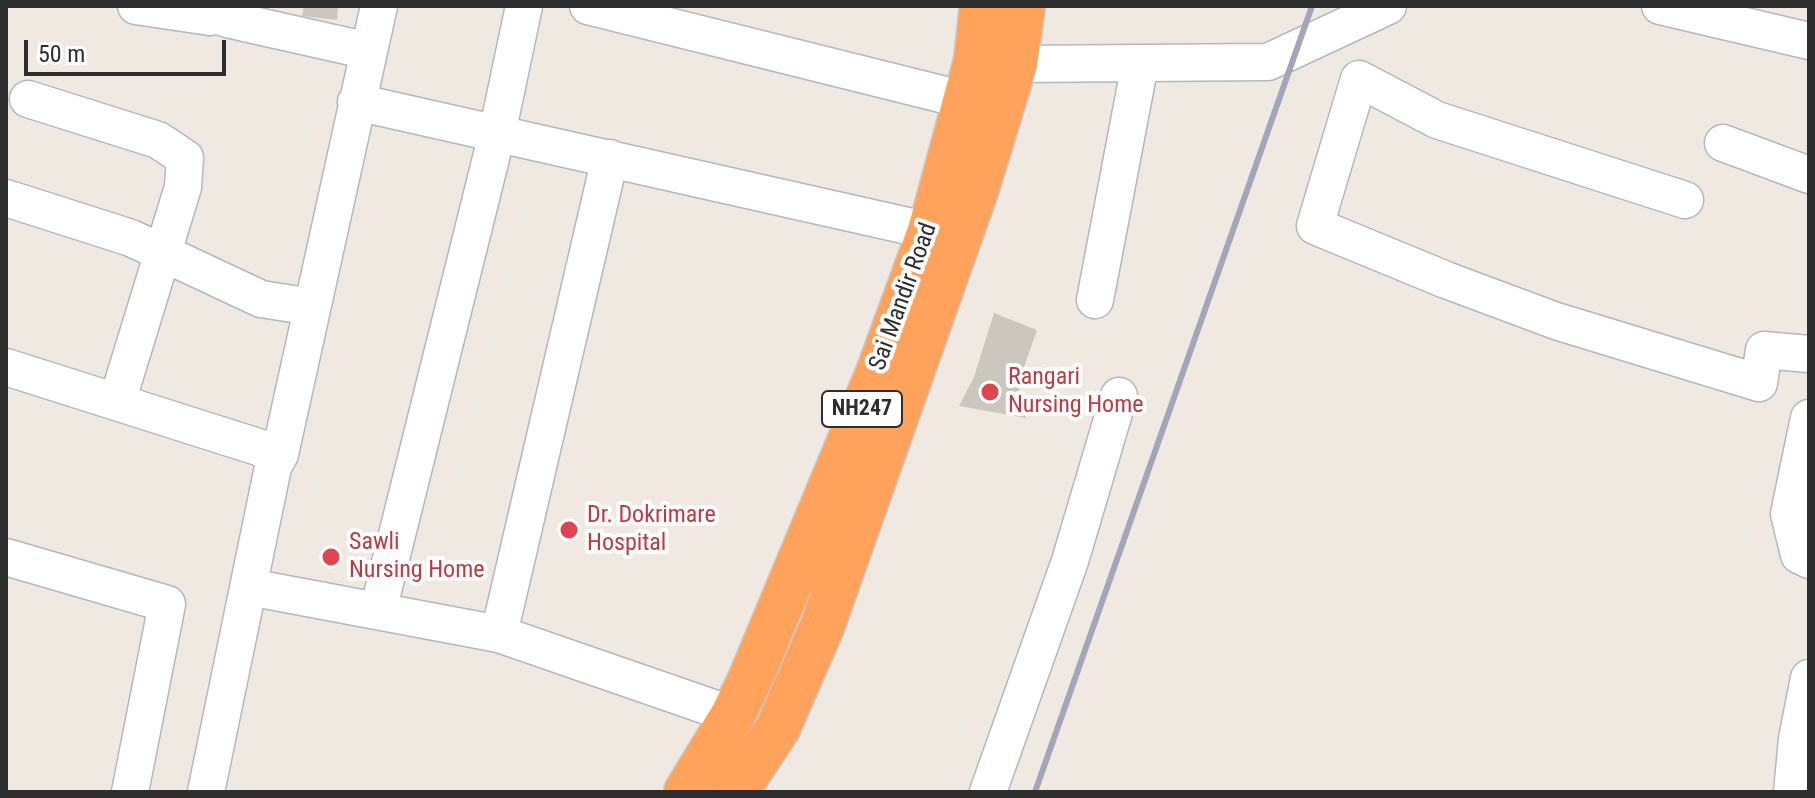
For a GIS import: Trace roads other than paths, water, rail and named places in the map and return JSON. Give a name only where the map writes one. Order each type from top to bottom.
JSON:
[{"type":"highway","name":"Sai Mandir Road","points":[[686,792],[733,715],[878,373],[930,231],[976,61],[982,6]]},
{"type":"highway","name":"Sai Mandir Road","points":[[736,792],[778,728],[822,627],[976,191],[1015,64],[1023,6]]},
{"type":"street","points":[[136,6],[231,20],[369,51]]},
{"type":"street","points":[[187,6],[231,20]]},
{"type":"street","points":[[206,792],[273,467],[280,454],[379,6]]},
{"type":"street","points":[[378,611],[497,134],[524,6]]},
{"type":"street","points":[[588,6],[965,100]]},
{"type":"street","points":[[1660,6],[1809,41]]},
{"type":"street","points":[[1015,64],[1268,62],[1382,9]]},
{"type":"street","points":[[1382,9],[1315,226],[1556,321],[1759,383],[1764,350],[1809,354]]},
{"type":"street","points":[[1095,300],[1140,64]]},
{"type":"street","points":[[1359,79],[1437,120],[1685,200]]},
{"type":"street","points":[[28,99],[158,140],[185,158],[183,187],[117,402]]},
{"type":"street","points":[[356,102],[930,231]]},
{"type":"street","points":[[1723,143],[1809,175]]},
{"type":"street","points":[[499,634],[610,158]]},
{"type":"street","points":[[6,198],[131,238],[261,299],[312,307]]},
{"type":"street","points":[[6,367],[280,454]]},
{"type":"street","points":[[988,792],[1070,561],[1119,396]]},
{"type":"street","points":[[1809,418],[1789,514],[1799,555],[1809,560]]},
{"type":"street","points":[[8,568],[167,604],[130,792]]},
{"type":"street","points":[[249,587],[499,634],[733,715]]},
{"type":"street","points":[[1792,792],[1797,739],[1809,678]]},
{"type":"railway","points":[[1035,792],[1312,6]]},
{"type":"place","name":"Rangari Nursing Home","points":[[990,392]]},
{"type":"place","name":"Dr. Dokrimare Hospital","points":[[569,530]]},
{"type":"place","name":"Sawli Nursing Home","points":[[331,557]]}]
